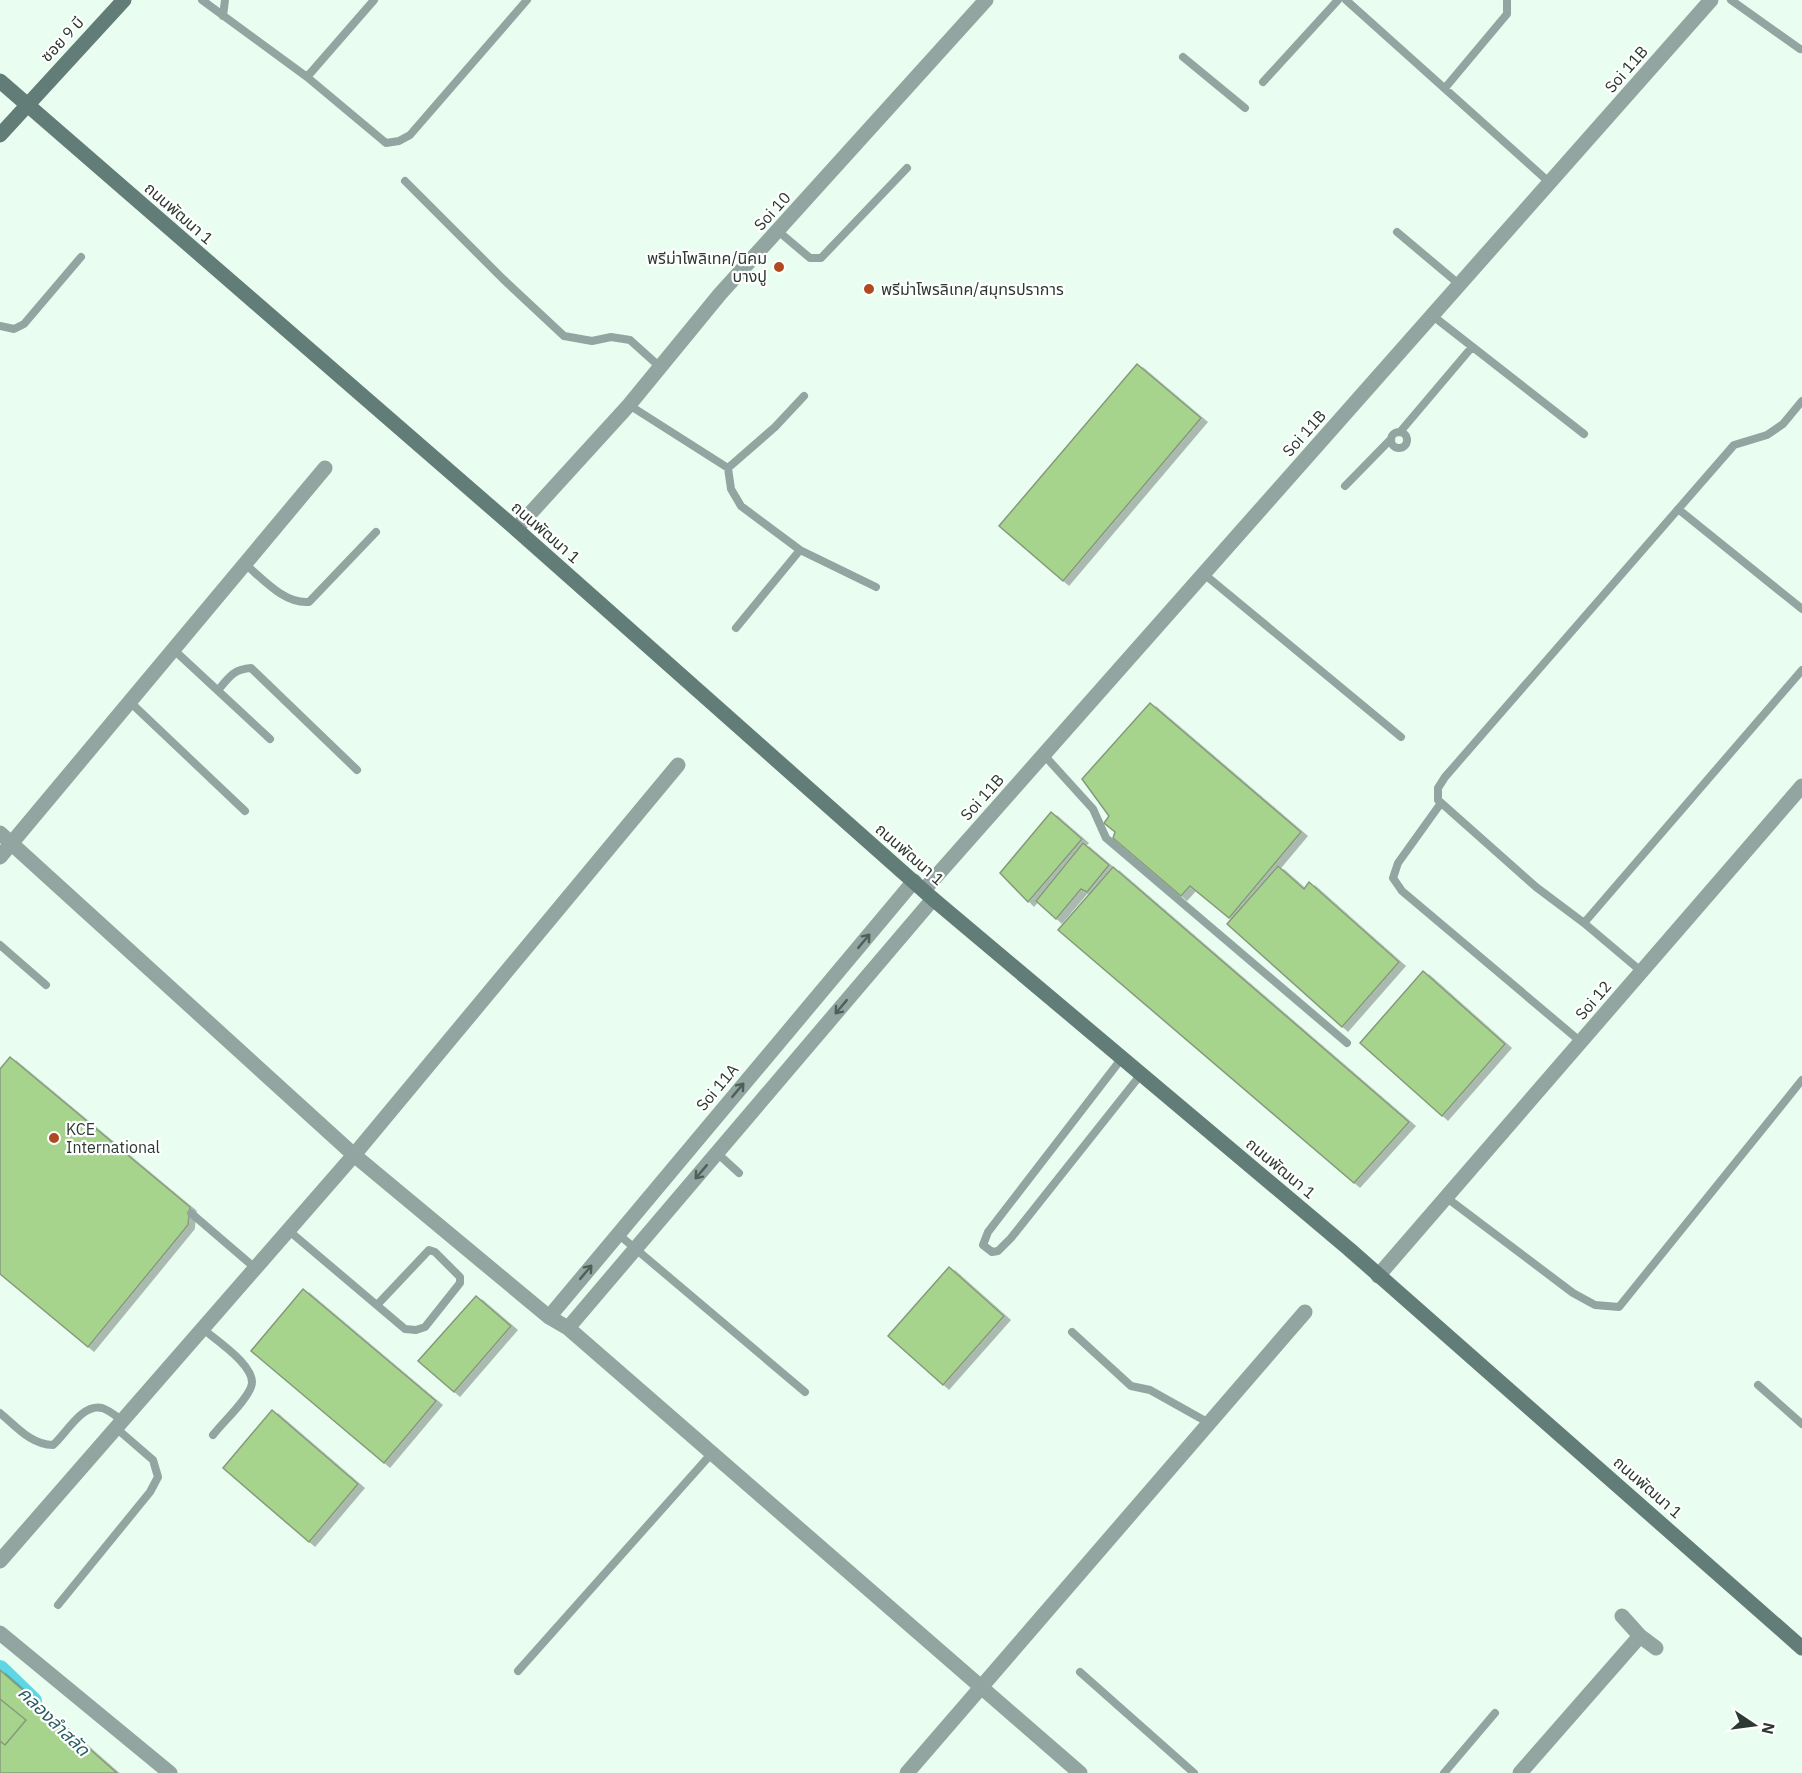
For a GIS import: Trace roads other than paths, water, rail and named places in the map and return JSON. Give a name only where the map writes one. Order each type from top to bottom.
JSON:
[{"type":"main road","name":"ซอย 9 บี","points":[[0,135],[26,103],[124,0]]},
{"type":"main road","name":"ถนนพัฒนา 1","points":[[0,81],[516,529],[924,890],[1142,1072],[1802,1648]]},
{"type":"street","name":"Soi 10","points":[[516,529],[628,405],[720,294],[986,0]]},
{"type":"street","name":"Soi 11B","points":[[924,890],[1711,0]]},
{"type":"street","points":[[0,857],[326,468]]},
{"type":"street","points":[[0,1560],[354,1155],[678,765]]},
{"type":"street","name":"Soi 12","points":[[1378,1276],[1802,786]]},
{"type":"street","points":[[0,833],[354,1155],[549,1317],[568,1328],[1080,1773]]},
{"type":"street","points":[[568,1328],[740,1126],[924,890]]},
{"type":"street","name":"Soi 11A","points":[[549,1317],[722,1110],[924,890]]},
{"type":"street","points":[[722,1110],[740,1126]]},
{"type":"street","points":[[647,1199],[664,1215]]},
{"type":"street","points":[[907,1773],[983,1688],[1305,1311]]},
{"type":"street","points":[[1622,1616],[1640,1636],[1656,1648]]},
{"type":"street","points":[[0,1633],[171,1773]]},
{"type":"street","points":[[1520,1773],[1640,1636]]},
{"type":"lane","points":[[202,0],[308,78],[386,143],[399,141],[410,135],[527,0]]},
{"type":"lane","points":[[224,16],[225,0]]},
{"type":"lane","points":[[308,78],[374,0]]},
{"type":"lane","points":[[1263,82],[1338,0]]},
{"type":"lane","points":[[1346,0],[1550,183]]},
{"type":"lane","points":[[1445,88],[1507,14],[1507,0]]},
{"type":"lane","points":[[1731,0],[1800,49]]},
{"type":"lane","points":[[1183,57],[1245,108]]},
{"type":"lane","points":[[778,231],[810,258],[821,258],[907,168]]},
{"type":"lane","points":[[405,181],[502,279],[564,336],[592,341],[611,337],[630,340],[660,367]]},
{"type":"lane","points":[[1396,232],[1460,285]]},
{"type":"lane","points":[[0,326],[14,330],[24,324],[81,257]]},
{"type":"lane","points":[[1432,316],[1584,434]]},
{"type":"lane","points":[[1346,486],[1396,433],[1400,432],[1472,347]]},
{"type":"lane","points":[[728,468],[775,427],[804,396]]},
{"type":"lane","points":[[1642,972],[1584,923],[1536,887],[1441,803],[1438,800],[1438,788],[1445,777],[1734,445],[1767,435],[1783,424],[1802,401]]},
{"type":"lane","points":[[628,405],[728,468],[731,489],[741,506],[801,550],[876,587]]},
{"type":"lane","points":[[1391,439],[1394,447],[1402,448],[1406,445],[1407,437],[1400,432]]},
{"type":"lane","points":[[1678,509],[1802,609]]},
{"type":"lane","points":[[245,564],[284,596],[298,603],[309,602],[376,532]]},
{"type":"lane","points":[[736,628],[801,550]]},
{"type":"lane","points":[[1204,574],[1401,737]]},
{"type":"lane","points":[[174,650],[219,689],[270,739]]},
{"type":"lane","points":[[219,689],[231,674],[241,669],[251,668],[357,770]]},
{"type":"lane","points":[[1584,923],[1802,670]]},
{"type":"lane","points":[[130,702],[245,811]]},
{"type":"lane","points":[[1044,755],[1093,809],[1106,838],[1347,1043]]},
{"type":"lane","points":[[1441,803],[1398,863],[1393,878],[1402,891],[1581,1042]]},
{"type":"lane","points":[[0,945],[46,985]]},
{"type":"lane","points":[[1123,1056],[988,1232],[983,1245],[992,1252],[998,1251],[1011,1238],[1142,1072]]},
{"type":"lane","points":[[1447,1198],[1573,1293],[1595,1305],[1618,1307],[1802,1080]]},
{"type":"lane","points":[[717,1153],[739,1173]]},
{"type":"lane","points":[[191,1213],[255,1268]]},
{"type":"lane","points":[[288,1230],[405,1329],[416,1330],[425,1327],[460,1283],[460,1276],[449,1264],[429,1250],[377,1305]]},
{"type":"lane","points":[[618,1234],[805,1392]]},
{"type":"lane","points":[[203,1329],[248,1367],[253,1376],[251,1387],[213,1435]]},
{"type":"lane","points":[[1072,1332],[1131,1386],[1150,1390],[1209,1423]]},
{"type":"lane","points":[[1758,1385],[1802,1424]]},
{"type":"lane","points":[[0,1413],[35,1442],[53,1445],[85,1410],[102,1408],[153,1460],[158,1477],[150,1492],[58,1605]]},
{"type":"lane","points":[[518,1671],[712,1453]]},
{"type":"lane","points":[[1080,1672],[1194,1773]]},
{"type":"lane","points":[[1444,1773],[1495,1713]]},
{"type":"waterway","name":"คลองลำสลัด","points":[[0,1669],[33,1701]]},
{"type":"place","name":"พรีม่าโพลิเทค/นิคม บางปู","points":[[779,267]]},
{"type":"place","name":"พรีม่าโพรลิเทค/สมุทรปราการ","points":[[869,289]]},
{"type":"place","name":"KCE International","points":[[54,1138]]}]
